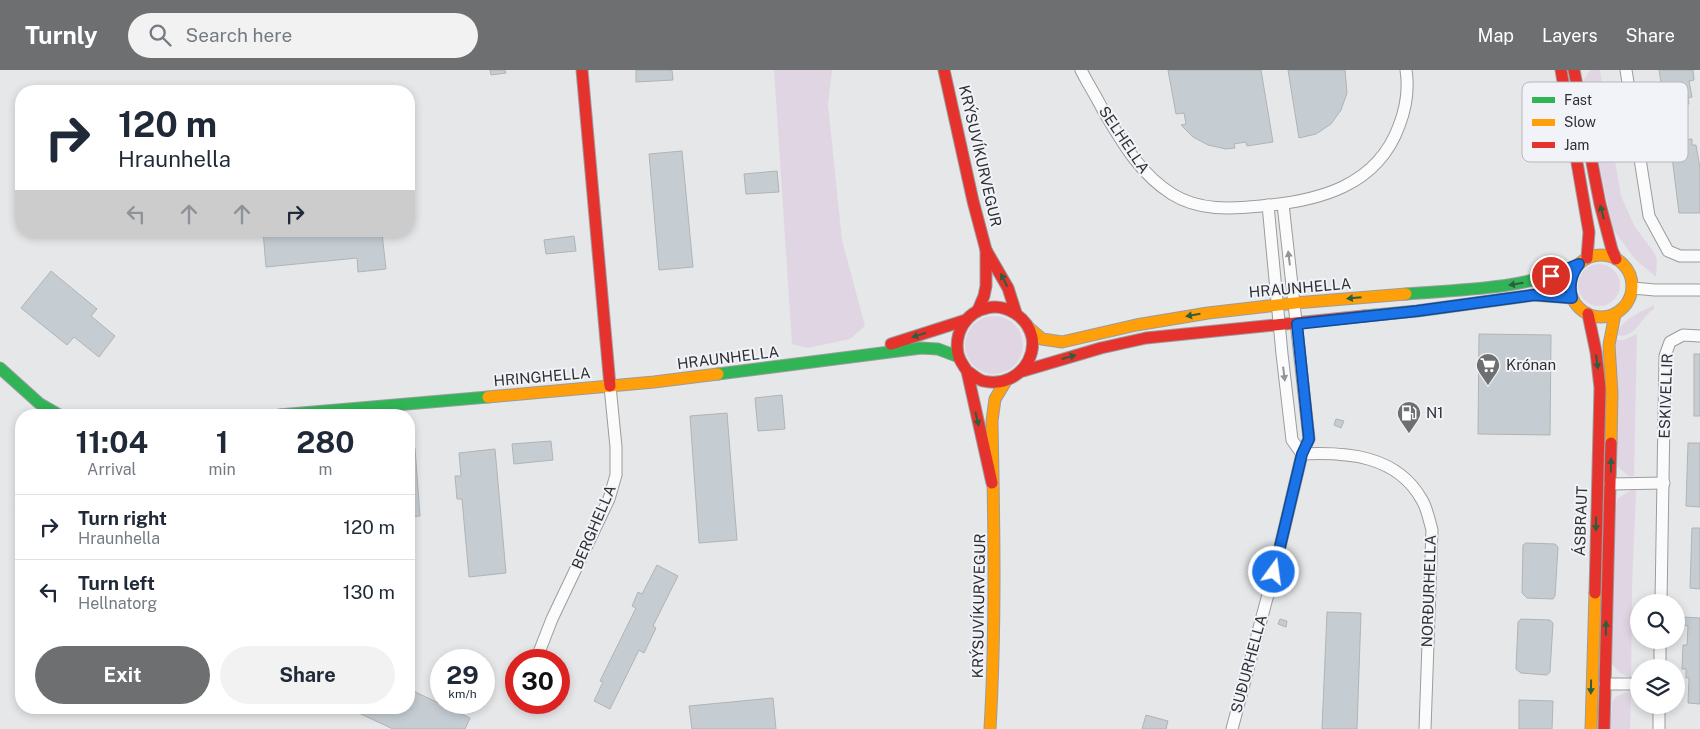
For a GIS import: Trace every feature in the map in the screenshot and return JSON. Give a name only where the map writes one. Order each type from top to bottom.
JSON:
[{"type":"street","name":"HRINGHELLA","points":[[347,409],[610,386],[582,70]]},
{"type":"street","name":"KRÝSUVÍKURVEGUR","points":[[944,70],[973,202],[986,250],[1008,288],[1016,313]]},
{"type":"street","name":"SELHELLA","points":[[1081,70],[1133,158],[1151,178],[1174,195],[1200,206],[1229,209],[1283,204],[1335,191],[1359,179],[1375,166],[1392,141],[1406,103],[1408,81],[1406,70]]},
{"type":"street","points":[[1577,162],[1589,232],[1583,261]]},
{"type":"street","points":[[1592,162],[1600,204],[1616,259]]},
{"type":"street","points":[[1640,162],[1649,216],[1668,251],[1680,256],[1700,256]]},
{"type":"street","points":[[1283,204],[1297,324]]},
{"type":"street","points":[[1268,205],[1292,440],[1302,454]]},
{"type":"street","name":"KRÝSUVÍKURVEGUR","points":[[978,310],[986,286],[986,250]]},
{"type":"street","points":[[1602,255],[1616,259],[1629,271],[1632,288],[1630,299],[1624,308],[1615,314],[1601,317],[1581,310],[1572,298],[1570,284],[1574,270],[1583,261],[1602,255]]},
{"type":"street","name":"HRAUNHELLA","points":[[1028,327],[1042,339],[1062,342],[1136,325],[1199,314],[1295,303],[1496,287],[1537,280],[1558,274],[1583,261]]},
{"type":"street","points":[[1632,288],[1700,290]]},
{"type":"street","points":[[1022,370],[1146,338],[1417,311],[1534,295],[1572,298]]},
{"type":"street","points":[[997,307],[1016,313],[1028,327],[1032,340],[1030,359],[1022,370],[1006,381],[996,383],[985,382],[975,377],[967,371],[959,358],[957,338],[966,320],[978,310],[997,307]]},
{"type":"street","name":"ÁSBRAUT","points":[[1588,314],[1596,352],[1600,388],[1591,729]]},
{"type":"street","name":"ÁSBRAUT","points":[[1604,729],[1612,393],[1609,345],[1615,314]]},
{"type":"street","name":"HRAUNHELLA","points":[[850,357],[966,320]]},
{"type":"street","name":"SUÐURHELLA","points":[[1232,729],[1302,454],[1309,439],[1297,324]]},
{"type":"street","name":"ESKIVELLIR","points":[[1661,594],[1665,356],[1670,342],[1684,335],[1700,336]]},
{"type":"street","name":"HRAUNHELLA","points":[[610,386],[677,380],[930,348],[959,358]]},
{"type":"street","points":[[0,368],[40,404],[49,409]]},
{"type":"street","name":"KRÝSUVÍKURVEGUR","points":[[967,371],[992,483]]},
{"type":"street","name":"KRÝSUVÍKURVEGUR","points":[[990,729],[994,662],[995,570],[992,411],[998,391],[1006,381]]},
{"type":"street","name":"BERGHELLA","points":[[540,649],[552,618],[609,499],[616,475],[616,447],[610,386]]},
{"type":"street","name":"NORÐURHELLA","points":[[1302,454],[1332,453],[1364,456],[1392,469],[1409,483],[1423,500],[1432,530],[1425,729]]},
{"type":"street","points":[[1610,484],[1664,483]]},
{"type":"street","points":[[1605,684],[1630,684]]},
{"type":"street","points":[[1659,714],[1660,729]]},
{"type":"shaded area","points":[[774,70],[832,70],[828,105],[842,240],[865,326],[850,339],[808,348],[792,344]]},
{"type":"shaded area","points":[[1591,70],[1600,70],[1602,82],[1583,82]]},
{"type":"shaded area","points":[[1599,162],[1615,162],[1621,196],[1635,227],[1657,259],[1656,277],[1635,259],[1613,229]]},
{"type":"shaded area","points":[[1603,264],[1611,267],[1617,273],[1620,285],[1617,297],[1611,303],[1595,306],[1587,303],[1581,297],[1578,281],[1581,273],[1587,267]]},
{"type":"shaded area","points":[[1654,305],[1654,309],[1633,331],[1623,336],[1616,335],[1627,320]]},
{"type":"shaded area","points":[[994,316],[1010,321],[1018,329],[1023,345],[1018,361],[1010,369],[994,374],[978,369],[970,361],[965,345],[970,329],[978,321]]},
{"type":"shaded area","points":[[1637,334],[1634,476],[1629,476],[1617,466],[1614,340],[1623,340]]},
{"type":"shaded area","points":[[1632,490],[1636,490],[1632,594],[1630,594],[1630,678],[1620,673],[1612,664],[1616,504],[1618,498]]},
{"type":"shaded area","points":[[1630,691],[1630,729],[1610,729],[1612,702]]},
{"type":"building","points":[[490,70],[505,70],[506,73],[491,75]]},
{"type":"building","points":[[636,70],[672,70],[673,80],[636,82]]},
{"type":"building","points":[[1168,70],[1261,70],[1273,142],[1247,146],[1246,142],[1234,144],[1235,148],[1226,149],[1208,145],[1193,137],[1181,125],[1186,124],[1184,113],[1176,114]]},
{"type":"building","points":[[1288,70],[1345,70],[1347,93],[1341,110],[1331,124],[1316,134],[1299,138]]},
{"type":"building","points":[[1659,70],[1693,70],[1694,80],[1689,81],[1692,97],[1688,98],[1688,82],[1661,82]]},
{"type":"building","points":[[1688,139],[1692,139],[1692,145],[1696,145],[1700,168],[1700,213],[1679,213],[1673,162],[1688,162]]},
{"type":"building","points":[[682,151],[693,267],[659,270],[649,154]]},
{"type":"building","points":[[777,171],[779,192],[746,194],[744,174]]},
{"type":"building","points":[[574,236],[576,251],[546,254],[544,240]]},
{"type":"building","points":[[264,237],[382,237],[386,269],[358,272],[357,258],[266,267]]},
{"type":"building","points":[[51,271],[97,309],[91,316],[115,336],[99,357],[74,337],[67,345],[21,308]]},
{"type":"building","points":[[1479,334],[1551,335],[1550,435],[1478,434]]},
{"type":"building","points":[[1694,354],[1700,354],[1700,416],[1694,416]]},
{"type":"building","points":[[782,395],[785,429],[758,431],[755,398]]},
{"type":"building","points":[[727,413],[737,540],[699,543],[690,416]]},
{"type":"building","points":[[1336,419],[1344,421],[1341,428],[1334,425]]},
{"type":"building","points":[[551,441],[553,460],[514,464],[512,444]]},
{"type":"building","points":[[1688,443],[1700,443],[1700,507],[1686,506]]},
{"type":"building","points":[[415,448],[420,516],[415,516]]},
{"type":"building","points":[[495,449],[506,573],[469,577],[462,499],[457,499],[455,476],[461,476],[459,453]]},
{"type":"building","points":[[1692,528],[1700,528],[1700,589],[1690,588]]},
{"type":"building","points":[[1526,543],[1555,544],[1558,547],[1555,596],[1553,599],[1527,598],[1522,593],[1523,545]]},
{"type":"building","points":[[657,565],[678,576],[653,626],[656,628],[644,653],[639,650],[610,709],[594,701],[603,682],[600,681],[636,608],[632,606],[638,592],[642,594]]},
{"type":"building","points":[[1327,612],[1361,613],[1357,729],[1322,729]]},
{"type":"building","points":[[1685,617],[1700,618],[1700,704],[1688,703],[1689,678],[1686,678],[1685,659],[1682,659],[1683,649],[1685,649],[1685,645],[1687,645],[1688,626],[1685,626]]},
{"type":"building","points":[[1280,619],[1287,621],[1286,627],[1278,624]]},
{"type":"building","points":[[1521,619],[1550,620],[1553,623],[1550,672],[1547,675],[1521,673],[1516,669],[1518,622]]},
{"type":"building","points":[[415,692],[430,699],[430,714],[462,714],[470,718],[465,729],[393,729],[361,714],[415,714]]},
{"type":"building","points":[[773,698],[776,729],[692,729],[689,706]]},
{"type":"building","points":[[1519,700],[1553,701],[1552,729],[1519,729]]},
{"type":"building","points":[[1146,715],[1168,721],[1166,729],[1142,729]]},
{"type":"traffic: fast","points":[[1406,294],[1516,284],[1558,273],[1579,264]]},
{"type":"traffic: fast","points":[[1364,316],[1417,311],[1534,295],[1572,298]]},
{"type":"traffic: fast","points":[[718,374],[921,348],[938,349],[959,357]]},
{"type":"traffic: fast","points":[[0,368],[40,404],[49,409]]},
{"type":"traffic: fast","points":[[349,409],[488,397]]},
{"type":"traffic: slow","points":[[1595,255],[1607,255],[1623,264],[1630,274],[1632,286],[1630,298],[1623,308],[1607,317],[1595,317],[1584,312],[1575,303],[1570,292],[1570,280],[1575,269],[1584,260],[1595,255]]},
{"type":"traffic: slow","points":[[1028,327],[1042,339],[1062,342],[1136,325],[1208,313],[1295,303],[1406,294]]},
{"type":"traffic: slow","points":[[1611,443],[1612,393],[1609,345],[1615,314]]},
{"type":"traffic: slow","points":[[488,397],[654,382],[718,374]]},
{"type":"traffic: slow","points":[[990,729],[994,613],[992,421],[995,399],[1006,381]]},
{"type":"traffic: slow","points":[[1591,729],[1595,593]]},
{"type":"traffic: jam","points":[[582,70],[610,386]]},
{"type":"traffic: jam","points":[[944,70],[973,201],[986,250],[986,286],[978,310]]},
{"type":"traffic: jam","points":[[1561,70],[1563,82]]},
{"type":"traffic: jam","points":[[1574,70],[1576,82]]},
{"type":"traffic: jam","points":[[1577,162],[1589,232],[1587,258]]},
{"type":"traffic: jam","points":[[1592,162],[1600,204],[1616,259]]},
{"type":"traffic: jam","points":[[986,250],[1008,288],[1016,313]]},
{"type":"traffic: jam","points":[[967,371],[983,381],[998,382],[1011,378],[1021,371],[1028,361],[1032,349],[1032,336],[1027,324],[1009,310],[991,307],[973,314],[963,325],[958,339],[958,354],[960,361],[967,371],[992,483]]},
{"type":"traffic: jam","points":[[1588,314],[1596,352],[1600,388],[1595,593]]},
{"type":"traffic: jam","points":[[1023,371],[1101,348],[1146,338],[1364,316]]},
{"type":"traffic: jam","points":[[891,344],[966,320]]},
{"type":"traffic: jam","points":[[1604,729],[1611,443]]},
{"type":"place","name":"Krónan","points":[[1488,386]]},
{"type":"place","name":"N1","points":[[1409,434]]},
{"type":"route","points":[[1274,572],[1302,454],[1309,439],[1297,324],[1417,311],[1534,295],[1572,298],[1570,284],[1574,270],[1579,264],[1551,276]]}]
